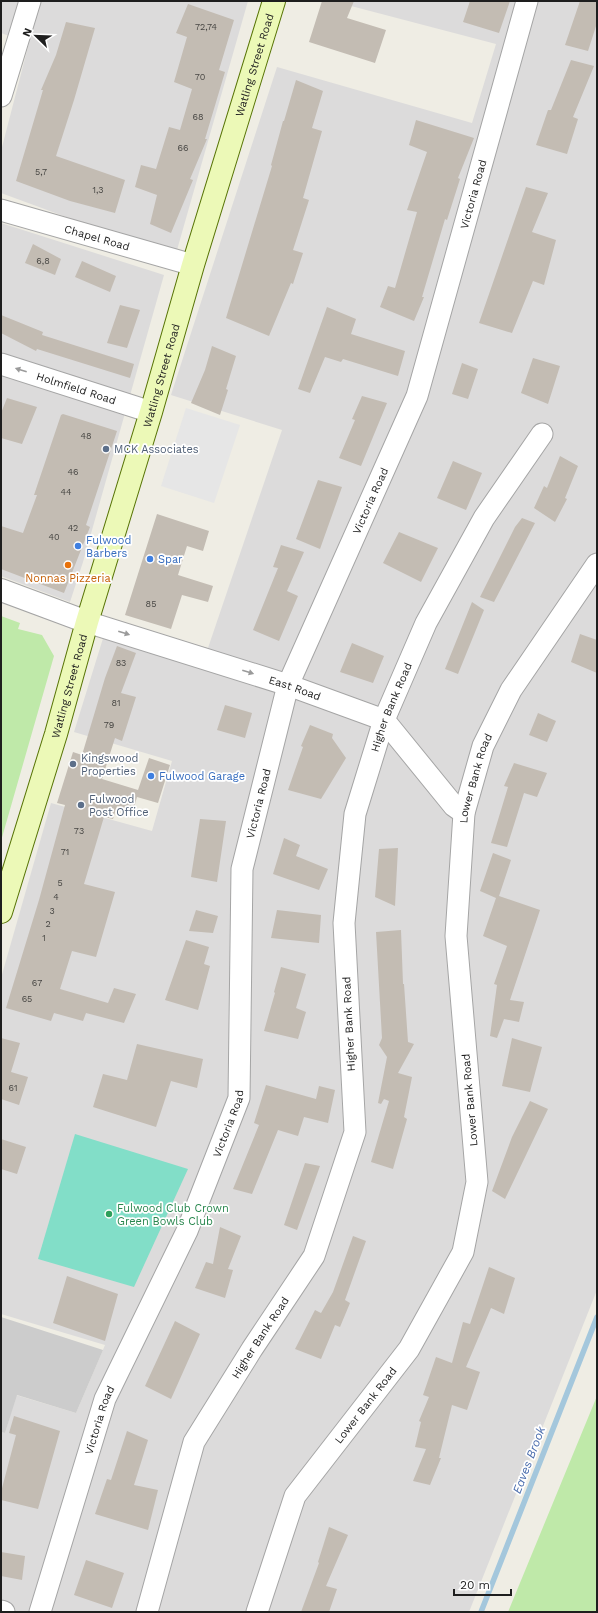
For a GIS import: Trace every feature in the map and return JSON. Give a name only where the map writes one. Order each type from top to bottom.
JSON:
[{"type":"main road","name":"Watling Street Road","points":[[1,912],[56,734],[87,622],[151,412],[193,264],[274,1]]},
{"type":"street","points":[[1,96],[8,47],[30,1]]},
{"type":"street","name":"Victoria Road","points":[[40,1612],[105,1399],[187,1231],[239,1098],[242,869],[288,685],[417,396],[527,1]]},
{"type":"street","name":"Chapel Road","points":[[1,210],[193,264]]},
{"type":"street","name":"Holmfield Road","points":[[1,364],[151,412]]},
{"type":"street","name":"Higher Bank Road","points":[[147,1612],[194,1442],[252,1349],[314,1256],[355,1132],[344,923],[355,814],[384,720],[430,616],[484,518],[542,434]]},
{"type":"street","name":"Lower Bank Road","points":[[257,1612],[295,1496],[409,1349],[463,1252],[477,1182],[456,936],[464,813],[483,746],[511,690],[597,564]]},
{"type":"street","points":[[1,590],[87,622]]},
{"type":"street","name":"East Road","points":[[87,622],[288,685],[384,720]]},
{"type":"street","points":[[384,720],[454,806],[464,813]]},
{"type":"shaded area","points":[[1,1],[248,1],[175,257],[1,193],[1,151],[29,43],[1,33]]},
{"type":"shaded area","points":[[332,1],[597,1],[597,1290],[469,1612],[1,1612],[1,1432],[5,1433],[16,1395],[76,1413],[105,1345],[1,1314],[1,978],[51,803],[152,831],[172,761],[74,732],[109,619],[208,648],[282,430],[171,395],[277,67],[472,123],[496,44]]},
{"type":"shaded area","points":[[1,223],[164,275],[83,562],[70,602],[1,576]]},
{"type":"shaded area","points":[[186,408],[240,425],[214,503],[161,486]]},
{"type":"shaded area","points":[[1,1317],[103,1350],[76,1413],[17,1395],[5,1433],[1,1432]]},
{"type":"green space","points":[[1,616],[20,623],[18,629],[42,635],[54,656],[1,841]]},
{"type":"green space","name":"Fulwood Club Crown Green Bowls Club","points":[[75,1134],[188,1169],[134,1287],[38,1259]]},
{"type":"green space","points":[[597,1396],[597,1612],[508,1612]]},
{"type":"building","points":[[322,1],[354,1],[347,18],[386,30],[375,63],[309,42]]},
{"type":"building","points":[[470,1],[510,1],[499,33],[463,22]]},
{"type":"building","points":[[580,1],[597,1],[597,23],[588,51],[565,45]]},
{"type":"building","points":[[188,4],[234,20],[219,70],[225,72],[205,139],[207,139],[190,179],[193,180],[171,233],[150,224],[157,195],[135,187],[141,165],[156,169],[169,127],[180,130],[192,89],[174,82],[187,37],[176,33]]},
{"type":"building","points":[[66,22],[95,28],[56,156],[125,180],[115,213],[70,201],[16,181],[43,90],[41,90],[56,55]]},
{"type":"building","points":[[571,60],[594,66],[573,117],[578,119],[567,154],[536,145],[548,110],[551,110]]},
{"type":"building","points":[[296,80],[323,91],[312,128],[322,131],[303,198],[309,200],[293,250],[303,253],[293,284],[291,283],[269,336],[226,318],[272,166],[271,165],[283,121]]},
{"type":"building","points":[[416,120],[474,138],[458,178],[460,179],[447,220],[445,219],[422,297],[424,297],[414,321],[380,307],[388,286],[395,288],[417,212],[407,210],[427,152],[409,145]]},
{"type":"building","points":[[526,187],[548,193],[532,232],[556,240],[544,285],[533,281],[512,333],[479,323]]},
{"type":"building","points":[[33,244],[61,259],[55,275],[25,263]]},
{"type":"building","points":[[82,261],[116,276],[110,292],[75,277]]},
{"type":"building","points":[[120,305],[140,310],[127,348],[107,343]]},
{"type":"building","points":[[327,307],[356,319],[351,334],[405,351],[398,376],[343,359],[341,362],[325,357],[310,393],[298,389]]},
{"type":"building","points":[[1,315],[43,332],[42,335],[134,364],[130,378],[37,349],[36,351],[1,333]]},
{"type":"building","points":[[212,346],[236,356],[220,415],[191,403],[205,370]]},
{"type":"building","points":[[533,358],[560,366],[548,404],[521,393]]},
{"type":"building","points":[[462,363],[478,369],[468,399],[452,394]]},
{"type":"building","points":[[362,396],[387,403],[361,466],[339,458],[355,420],[352,419]]},
{"type":"building","points":[[7,398],[37,407],[22,444],[1,438],[1,413]]},
{"type":"building","points":[[63,414],[117,431],[86,525],[90,527],[64,593],[1,569],[1,526],[23,533],[37,495],[34,495],[61,415]]},
{"type":"building","points":[[560,456],[578,466],[565,498],[567,499],[555,522],[534,508],[544,486],[547,488]]},
{"type":"building","points":[[453,461],[482,473],[466,510],[437,498]]},
{"type":"building","points":[[318,480],[342,487],[320,549],[296,539]]},
{"type":"building","points":[[157,514],[209,531],[203,551],[187,546],[178,575],[213,586],[208,602],[182,595],[171,629],[125,615]]},
{"type":"building","points":[[522,518],[535,523],[494,602],[480,597],[515,527]]},
{"type":"building","points":[[399,532],[438,548],[421,582],[383,563]]},
{"type":"building","points":[[281,545],[304,552],[287,591],[298,596],[279,641],[253,630],[278,568],[273,567]]},
{"type":"building","points":[[472,602],[484,610],[458,674],[445,669]]},
{"type":"building","points":[[580,634],[597,640],[597,673],[571,662]]},
{"type":"building","points":[[352,643],[384,656],[373,683],[340,672]]},
{"type":"building","points":[[117,646],[136,653],[121,693],[136,697],[122,741],[115,738],[102,779],[138,790],[149,758],[170,765],[158,803],[137,797],[133,811],[117,806],[113,819],[104,817],[84,884],[115,892],[96,957],[72,951],[60,989],[108,1003],[114,988],[136,994],[124,1023],[86,1013],[83,1021],[54,1013],[51,1021],[6,1008],[39,900],[65,805],[57,803],[73,752],[82,755],[105,678]]},
{"type":"building","points":[[225,705],[252,713],[245,738],[217,730]]},
{"type":"building","points":[[538,713],[556,721],[547,742],[529,735]]},
{"type":"building","points":[[310,725],[333,734],[332,738],[346,758],[321,799],[288,790],[303,747],[301,746]]},
{"type":"building","points":[[514,763],[547,773],[537,797],[524,793],[507,847],[491,843],[508,787],[504,786]]},
{"type":"building","points":[[200,819],[226,821],[217,882],[191,877]]},
{"type":"building","points":[[284,838],[300,845],[296,856],[328,869],[319,890],[273,874]]},
{"type":"building","points":[[398,848],[395,906],[375,897],[379,849]]},
{"type":"building","points":[[493,853],[511,860],[499,896],[540,910],[510,1000],[524,1002],[519,1022],[504,1019],[497,1038],[490,1036],[497,985],[494,984],[507,946],[483,936],[496,898],[480,891]]},
{"type":"building","points":[[196,910],[218,916],[213,933],[189,931]]},
{"type":"building","points":[[277,910],[321,915],[319,943],[271,938]]},
{"type":"building","points":[[401,930],[403,984],[408,1042],[414,1044],[398,1073],[412,1077],[404,1117],[407,1119],[393,1169],[371,1162],[389,1101],[384,1099],[381,1104],[378,1103],[387,1057],[379,1045],[382,1038],[376,932]]},
{"type":"building","points":[[186,940],[209,947],[204,964],[210,966],[198,1010],[165,1000]]},
{"type":"building","points":[[281,967],[306,974],[296,1008],[306,1012],[298,1039],[264,1031]]},
{"type":"building","points":[[1,1038],[20,1043],[11,1072],[28,1077],[19,1105],[1,1099]]},
{"type":"building","points":[[512,1038],[542,1047],[530,1092],[502,1086]]},
{"type":"building","points":[[137,1044],[203,1059],[197,1088],[171,1081],[156,1127],[93,1107],[103,1074],[127,1080]]},
{"type":"building","points":[[266,1085],[316,1099],[319,1086],[335,1090],[328,1123],[304,1117],[298,1136],[278,1130],[252,1194],[233,1189],[259,1125],[254,1123]]},
{"type":"building","points":[[530,1101],[548,1109],[505,1199],[492,1191],[512,1137]]},
{"type":"building","points":[[1,1139],[26,1147],[17,1174],[1,1169]]},
{"type":"building","points":[[305,1163],[320,1166],[297,1230],[284,1225]]},
{"type":"building","points":[[220,1227],[241,1236],[228,1269],[233,1270],[225,1298],[195,1288],[206,1262],[213,1264]]},
{"type":"building","points":[[353,1236],[366,1241],[345,1300],[350,1303],[340,1327],[335,1325],[321,1359],[295,1349],[315,1310],[321,1313],[333,1292]]},
{"type":"building","points":[[489,1267],[515,1278],[504,1314],[491,1308],[466,1367],[480,1372],[467,1410],[452,1405],[439,1458],[441,1458],[430,1485],[413,1481],[426,1449],[415,1447],[421,1422],[419,1421],[429,1397],[423,1395],[436,1357],[452,1363],[463,1322],[470,1324]]},
{"type":"building","points":[[67,1276],[118,1294],[105,1341],[53,1323]]},
{"type":"building","points":[[175,1321],[200,1334],[171,1399],[145,1386]]},
{"type":"building","points":[[14,1416],[60,1431],[38,1509],[1,1500],[1,1492],[16,1435],[9,1433]]},
{"type":"building","points":[[127,1431],[148,1440],[134,1485],[158,1490],[148,1530],[95,1514],[107,1479],[111,1480]]},
{"type":"building","points":[[329,1527],[348,1535],[326,1586],[337,1589],[329,1612],[301,1612],[319,1563],[318,1562]]},
{"type":"building","points":[[1,1552],[25,1556],[22,1580],[1,1576]]},
{"type":"building","points":[[86,1560],[124,1573],[112,1608],[74,1595]]},
{"type":"waterway","name":"Eaves Brook","points":[[481,1612],[597,1317]]},
{"type":"place","name":"MCK Associates","points":[[106,449]]},
{"type":"place","name":"Fulwood Barbers","points":[[78,546]]},
{"type":"place","name":"Spar","points":[[150,559]]},
{"type":"place","name":"Nonnas Pizzeria","points":[[68,565]]},
{"type":"place","name":"Kingswood Properties","points":[[73,764]]},
{"type":"place","name":"Fulwood Garage","points":[[151,776]]},
{"type":"place","name":"Fulwood Post Office","points":[[81,805]]},
{"type":"place","name":"Fulwood Club Crown Green Bowls Club","points":[[109,1214]]}]
